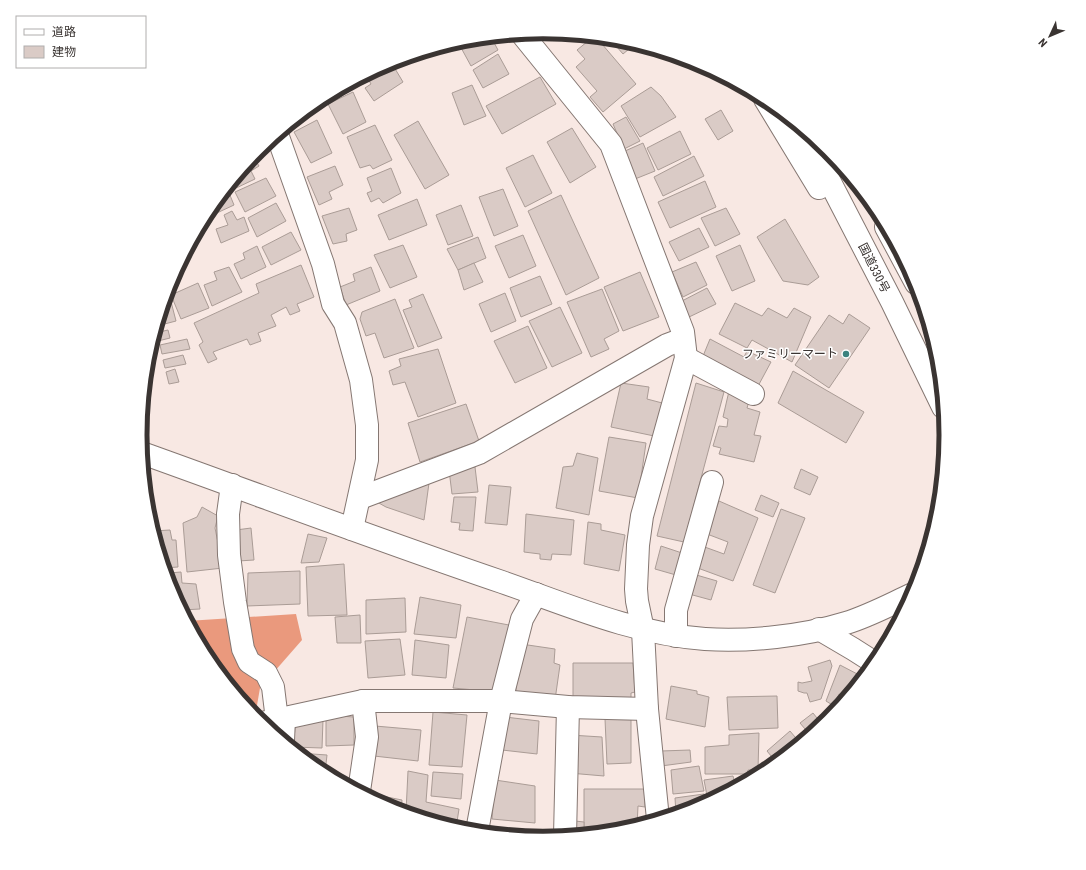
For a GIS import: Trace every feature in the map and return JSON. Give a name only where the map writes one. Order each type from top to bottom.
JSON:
[{"type":"main road","points":[[527,40],[611,144],[683,332],[685,349],[642,516],[638,545],[636,589],[643,630],[647,709],[658,814]]},
{"type":"main road","points":[[773,113],[892,302]]},
{"type":"main road","points":[[279,140],[323,264],[333,304],[345,323],[361,380],[367,425],[367,460],[360,498],[352,529]]},
{"type":"main road","name":"国道330号","points":[[811,144],[892,302],[937,394]]},
{"type":"main road","points":[[360,498],[479,453],[667,345],[685,349],[753,394]]},
{"type":"main road","points":[[148,455],[612,621],[643,630],[705,639],[733,640],[760,638],[819,630],[846,623],[904,598]]},
{"type":"main road","points":[[676,636],[676,610],[712,482]]},
{"type":"main road","points":[[232,485],[228,514],[229,555],[243,649],[249,662],[266,673],[273,687],[276,725],[363,701],[501,701],[568,707],[647,709]]},
{"type":"main road","points":[[478,825],[501,701],[522,619],[536,594]]},
{"type":"main road","points":[[819,630],[869,659]]},
{"type":"main road","points":[[360,786],[367,737],[363,701]]},
{"type":"main road","points":[[565,830],[568,707]]},
{"type":"shaded area","points":[[296,614],[302,640],[260,688],[256,708],[229,676],[214,655],[194,621]]},
{"type":"building","points":[[588,41],[601,43],[636,84],[603,112],[590,97],[597,91],[576,67],[585,59],[577,50]]},
{"type":"building","points":[[494,42],[498,50],[471,66],[461,48]]},
{"type":"building","points":[[616,46],[629,49],[623,54]]},
{"type":"building","points":[[498,54],[509,74],[483,88],[473,70]]},
{"type":"building","points":[[394,68],[403,82],[374,101],[365,88],[371,84],[369,80]]},
{"type":"building","points":[[540,77],[556,104],[502,134],[486,106]]},
{"type":"building","points":[[472,85],[486,116],[464,125],[452,93]]},
{"type":"building","points":[[651,87],[661,96],[676,117],[640,137],[621,106]]},
{"type":"building","points":[[353,92],[366,122],[343,134],[328,104]]},
{"type":"building","points":[[721,110],[733,131],[718,140],[705,119]]},
{"type":"building","points":[[626,117],[640,141],[624,149],[613,124]]},
{"type":"building","points":[[317,120],[332,153],[311,163],[294,132]]},
{"type":"building","points":[[418,121],[449,175],[425,189],[394,135]]},
{"type":"building","points":[[375,125],[392,160],[373,169],[370,165],[360,168],[347,137]]},
{"type":"building","points":[[572,128],[596,167],[570,183],[547,142]]},
{"type":"building","points":[[680,131],[691,154],[658,170],[647,148]]},
{"type":"building","points":[[643,143],[655,171],[635,179],[625,151]]},
{"type":"building","points":[[533,155],[552,193],[525,207],[506,168]]},
{"type":"building","points":[[694,156],[704,176],[663,196],[654,177]]},
{"type":"building","points":[[257,162],[259,166],[251,171],[255,179],[234,189]]},
{"type":"building","points":[[335,166],[343,185],[329,192],[332,199],[319,205],[307,177]]},
{"type":"building","points":[[391,168],[401,193],[383,203],[379,198],[371,202],[367,193],[372,191],[367,178]]},
{"type":"building","points":[[266,178],[276,196],[245,212],[235,192]]},
{"type":"building","points":[[705,181],[716,207],[670,228],[658,202]]},
{"type":"building","points":[[503,189],[518,226],[494,236],[479,197]]},
{"type":"building","points":[[229,194],[234,205],[215,214]]},
{"type":"building","points":[[561,195],[599,278],[566,295],[528,211]]},
{"type":"building","points":[[417,199],[427,225],[389,240],[378,215]]},
{"type":"building","points":[[276,203],[286,221],[257,237],[248,218]]},
{"type":"building","points":[[461,205],[473,236],[448,245],[436,215]]},
{"type":"building","points":[[349,208],[357,230],[346,234],[347,241],[333,244],[322,216]]},
{"type":"building","points":[[726,208],[740,234],[715,246],[701,218]]},
{"type":"building","points":[[232,211],[237,220],[244,217],[249,231],[221,243],[216,229],[228,225],[224,215]]},
{"type":"building","points":[[785,219],[819,277],[808,285],[783,281],[757,237]]},
{"type":"building","points":[[699,228],[709,247],[679,261],[669,242]]},
{"type":"building","points":[[291,232],[301,250],[271,265],[262,247]]},
{"type":"building","points":[[523,235],[536,266],[509,278],[495,246]]},
{"type":"building","points":[[478,237],[486,258],[458,270],[447,249]]},
{"type":"building","points":[[403,245],[417,277],[390,288],[374,255]]},
{"type":"building","points":[[740,245],[755,281],[732,291],[716,256]]},
{"type":"building","points":[[257,246],[266,267],[241,279],[234,264],[245,259],[243,253]]},
{"type":"building","points":[[696,262],[707,285],[683,297],[672,272]]},
{"type":"building","points":[[474,263],[483,282],[464,290],[458,270]]},
{"type":"building","points":[[301,265],[314,297],[297,304],[300,311],[290,315],[286,307],[271,315],[276,326],[258,333],[261,341],[250,345],[247,339],[213,352],[217,359],[208,363],[199,345],[203,342],[194,323],[259,293],[256,284]]},
{"type":"building","points":[[229,267],[242,292],[212,306],[204,285],[217,280],[214,272]]},
{"type":"building","points":[[371,267],[380,291],[346,305],[340,287],[355,281],[353,274]]},
{"type":"building","points":[[640,272],[659,317],[623,331],[604,287]]},
{"type":"building","points":[[540,276],[552,304],[521,317],[510,288]]},
{"type":"building","points":[[198,283],[209,308],[181,319],[172,297],[173,294]]},
{"type":"building","points":[[707,288],[716,304],[687,318],[680,302]]},
{"type":"building","points":[[602,289],[619,331],[604,339],[609,349],[591,357],[567,302]]},
{"type":"building","points":[[505,293],[516,321],[491,332],[479,304]]},
{"type":"building","points":[[423,294],[442,338],[418,347],[403,310],[412,307],[409,300]]},
{"type":"building","points":[[395,299],[414,348],[384,358],[375,333],[366,336],[360,319],[362,312]]},
{"type":"building","points":[[171,300],[176,321],[163,324]]},
{"type":"building","points":[[735,303],[762,316],[768,308],[787,318],[794,308],[811,317],[792,362],[752,340],[747,348],[719,334]]},
{"type":"building","points":[[560,307],[582,353],[552,367],[529,321]]},
{"type":"building","points":[[849,314],[870,328],[829,388],[795,365],[829,315],[843,324]]},
{"type":"building","points":[[528,326],[547,368],[515,383],[494,341]]},
{"type":"building","points":[[168,330],[170,338],[158,341],[160,332]]},
{"type":"building","points":[[187,339],[190,349],[162,354],[160,345]]},
{"type":"building","points":[[710,339],[744,357],[747,351],[771,362],[757,388],[701,361]]},
{"type":"building","points":[[438,349],[456,403],[418,417],[405,382],[393,385],[389,371],[401,366],[399,359]]},
{"type":"building","points":[[183,355],[186,364],[165,368],[163,360]]},
{"type":"building","points":[[175,369],[179,382],[169,384],[166,372]]},
{"type":"building","points":[[793,371],[864,412],[846,443],[778,403]]},
{"type":"building","points":[[621,383],[649,387],[647,399],[666,404],[659,437],[611,427]]},
{"type":"building","points":[[696,383],[724,392],[684,542],[657,536]]},
{"type":"building","points":[[729,391],[750,398],[747,408],[760,412],[754,435],[761,436],[754,462],[719,454],[721,448],[713,446],[719,426],[727,427],[728,419],[723,417]]},
{"type":"building","points":[[466,404],[479,441],[420,462],[408,423]]},
{"type":"building","points":[[609,437],[646,443],[638,498],[599,491]]},
{"type":"building","points":[[577,453],[598,458],[589,515],[556,508],[563,467],[573,466]]},
{"type":"building","points":[[475,467],[478,492],[452,494],[449,470]]},
{"type":"building","points":[[801,469],[818,477],[810,495],[794,488]]},
{"type":"building","points":[[429,483],[424,520],[386,507],[377,502]]},
{"type":"building","points":[[489,485],[511,487],[507,525],[485,523]]},
{"type":"building","points":[[761,495],[779,503],[773,517],[755,510]]},
{"type":"building","points":[[454,497],[476,497],[473,531],[459,530],[460,523],[451,522]]},
{"type":"building","points":[[719,501],[758,518],[733,581],[695,567],[702,546],[724,554],[728,542],[707,534]]},
{"type":"building","points":[[202,507],[218,516],[215,528],[223,568],[187,572],[183,523],[197,517]]},
{"type":"building","points":[[781,509],[805,518],[775,593],[753,585]]},
{"type":"building","points":[[526,514],[574,520],[571,555],[552,554],[551,560],[540,559],[540,554],[524,552]]},
{"type":"building","points":[[588,522],[601,524],[601,530],[625,535],[619,571],[584,564]]},
{"type":"building","points":[[251,528],[254,560],[238,561],[236,530]]},
{"type":"building","points":[[170,530],[172,540],[176,540],[178,567],[170,568],[159,531]]},
{"type":"building","points":[[308,534],[327,538],[319,562],[301,563]]},
{"type":"building","points":[[661,546],[682,553],[676,575],[655,569]]},
{"type":"building","points":[[344,564],[347,615],[308,616],[306,567]]},
{"type":"building","points":[[300,571],[300,604],[247,606],[248,573]]},
{"type":"building","points":[[181,572],[182,583],[196,584],[200,609],[188,610],[172,573]]},
{"type":"building","points":[[693,574],[717,581],[711,600],[689,594]]},
{"type":"building","points":[[420,597],[461,605],[456,638],[414,634]]},
{"type":"building","points":[[405,598],[406,632],[366,634],[366,600]]},
{"type":"building","points":[[360,615],[361,643],[337,643],[335,617]]},
{"type":"building","points":[[467,617],[514,626],[497,692],[453,688]]},
{"type":"building","points":[[400,639],[405,675],[368,678],[365,641]]},
{"type":"building","points":[[415,640],[449,645],[446,678],[412,675]]},
{"type":"building","points":[[521,644],[555,649],[554,663],[560,665],[555,700],[515,697]]},
{"type":"building","points":[[830,660],[832,666],[821,699],[810,702],[807,693],[798,691],[798,682],[802,683],[812,681],[808,667]]},
{"type":"building","points":[[573,663],[633,663],[635,692],[631,693],[631,701],[573,701]]},
{"type":"building","points":[[840,665],[858,674],[842,695],[839,694],[832,705],[826,701]]},
{"type":"building","points":[[671,686],[697,691],[697,694],[709,697],[705,727],[666,719]]},
{"type":"building","points":[[777,696],[778,728],[729,730],[727,697]]},
{"type":"building","points":[[433,712],[467,715],[462,767],[429,765]]},
{"type":"building","points":[[825,712],[806,731],[800,723],[813,713],[817,718]]},
{"type":"building","points":[[326,715],[354,717],[354,745],[326,746]]},
{"type":"building","points":[[505,717],[539,721],[537,754],[502,750]]},
{"type":"building","points":[[631,718],[631,763],[607,764],[605,719]]},
{"type":"building","points":[[296,720],[323,720],[322,748],[300,747],[294,742]]},
{"type":"building","points":[[375,726],[421,730],[418,761],[374,756]]},
{"type":"building","points":[[790,731],[797,739],[772,757],[767,751]]},
{"type":"building","points":[[759,733],[758,767],[754,770],[748,770],[747,774],[705,774],[705,747],[729,745],[729,735]]},
{"type":"building","points":[[570,735],[602,737],[604,776],[569,773]]},
{"type":"building","points":[[690,750],[691,762],[661,766],[661,751]]},
{"type":"building","points":[[309,754],[327,755],[326,766]]},
{"type":"building","points":[[699,766],[704,791],[673,794],[671,770]]},
{"type":"building","points":[[408,771],[428,775],[426,802],[459,809],[457,821],[441,818],[406,806]]},
{"type":"building","points":[[433,772],[463,774],[461,799],[431,796]]},
{"type":"building","points":[[733,776],[734,781],[707,795],[704,780]]},
{"type":"building","points":[[495,780],[535,786],[535,823],[492,819]]},
{"type":"building","points":[[584,789],[645,789],[645,807],[638,806],[637,820],[584,829]]},
{"type":"building","points":[[704,794],[705,796],[676,808],[675,798]]},
{"type":"building","points":[[380,796],[402,800],[402,805]]},
{"type":"building","points":[[575,821],[584,822],[584,829],[575,830]]},
{"type":"place","name":"ファミリーマート","points":[[846,354]]}]
